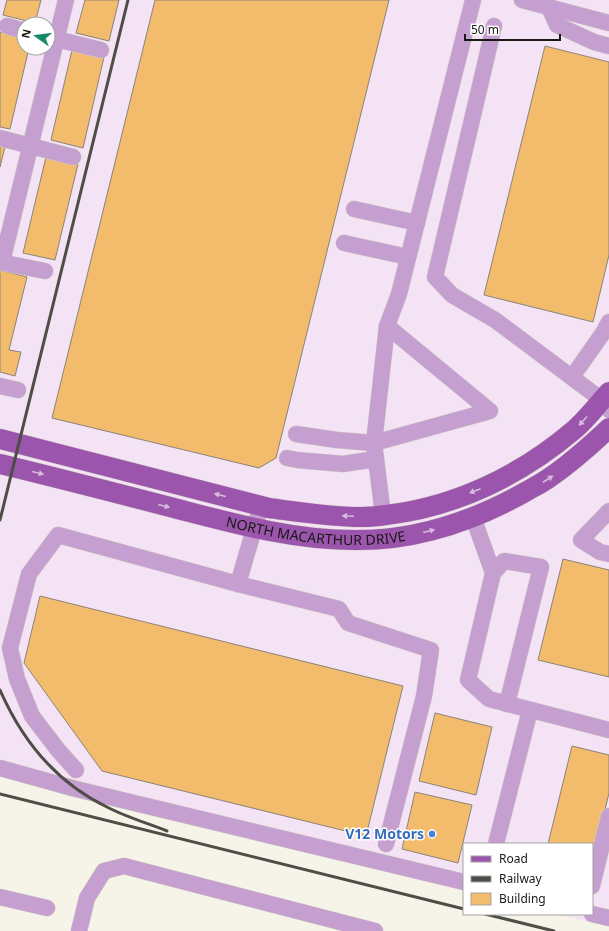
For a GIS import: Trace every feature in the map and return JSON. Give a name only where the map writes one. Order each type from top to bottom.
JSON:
[{"type":"main road","name":"NORTH MACARTHUR DRIVE","points":[[9,442],[261,506],[314,515],[363,517],[408,512],[444,503],[480,490],[515,472],[548,450],[607,401]]},
{"type":"main road","name":"NORTH MACARTHUR DRIVE","points":[[0,464],[231,523],[300,536],[353,540],[376,539],[427,532],[473,517],[507,502],[548,479],[585,451],[609,428]]},
{"type":"lane","points":[[56,27],[66,0]]},
{"type":"lane","points":[[383,515],[374,443],[387,326],[399,294],[472,0]]},
{"type":"lane","points":[[522,0],[609,23]]},
{"type":"lane","points":[[549,7],[557,25],[594,42],[609,46]]},
{"type":"lane","points":[[7,26],[16,29]]},
{"type":"lane","points":[[494,26],[435,276],[452,295],[496,320],[572,377],[607,401]]},
{"type":"lane","points":[[56,39],[102,50]]},
{"type":"lane","points":[[45,271],[1,262],[31,146],[48,56]]},
{"type":"lane","points":[[0,138],[73,157]]},
{"type":"lane","points":[[354,209],[417,222]]},
{"type":"lane","points":[[344,243],[408,258]]},
{"type":"lane","points":[[572,377],[604,333],[609,322]]},
{"type":"lane","points":[[296,434],[337,440],[374,443],[490,411],[387,326]]},
{"type":"lane","points":[[0,386],[18,390]]},
{"type":"lane","points":[[286,458],[343,464],[376,459]]},
{"type":"lane","points":[[238,584],[261,506]]},
{"type":"lane","points":[[609,511],[581,540],[600,552],[609,554]]},
{"type":"lane","points":[[473,517],[493,573]]},
{"type":"lane","points":[[76,770],[58,750],[32,716],[17,679],[10,648],[29,574],[58,535],[238,584],[339,609],[348,623],[431,650],[424,696],[386,844]]},
{"type":"lane","points":[[507,704],[541,567],[504,560],[493,573],[468,680],[489,699],[507,704],[530,710],[609,730]]},
{"type":"lane","points":[[496,843],[530,710]]},
{"type":"lane","points":[[0,768],[76,789],[463,882]]},
{"type":"lane","points":[[593,882],[609,816]]},
{"type":"lane","points":[[79,931],[87,898],[104,871],[124,866],[375,931]]},
{"type":"lane","points":[[0,897],[48,908]]},
{"type":"lane","points":[[593,914],[609,918]]},
{"type":"shaded area","points":[[0,0],[609,0],[609,927],[561,915],[593,915],[593,843],[463,843],[463,891],[0,777]]},
{"type":"building","points":[[7,0],[41,0],[37,16],[16,16],[16,18],[3,15]]},
{"type":"building","points":[[85,0],[119,0],[109,41],[76,33]]},
{"type":"building","points":[[155,0],[389,0],[276,458],[259,468],[52,418]]},
{"type":"building","points":[[0,32],[16,36],[16,56],[27,56],[10,129],[0,127]]},
{"type":"building","points":[[545,46],[609,62],[609,255],[593,322],[484,295]]},
{"type":"building","points":[[72,50],[104,57],[83,148],[51,140]]},
{"type":"building","points":[[0,146],[5,147],[0,167]]},
{"type":"building","points":[[46,157],[78,164],[55,260],[23,253]]},
{"type":"building","points":[[0,270],[27,277],[9,350],[21,352],[15,376],[0,372]]},
{"type":"building","points":[[563,559],[609,570],[609,677],[538,660]]},
{"type":"building","points":[[40,596],[403,686],[366,836],[102,771],[24,663]]},
{"type":"building","points":[[435,713],[492,727],[476,795],[419,781]]},
{"type":"building","points":[[572,746],[609,755],[609,793],[593,860],[593,843],[548,843]]},
{"type":"building","points":[[415,792],[472,805],[458,863],[402,849]]},
{"type":"railway","points":[[0,520],[128,0]]},
{"type":"railway","points":[[0,690],[30,743],[57,773],[72,786],[114,811],[167,831]]},
{"type":"railway","points":[[0,794],[463,909]]},
{"type":"railway","points":[[489,915],[554,931]]},
{"type":"place","name":"V12 Motors","points":[[432,834]]}]
